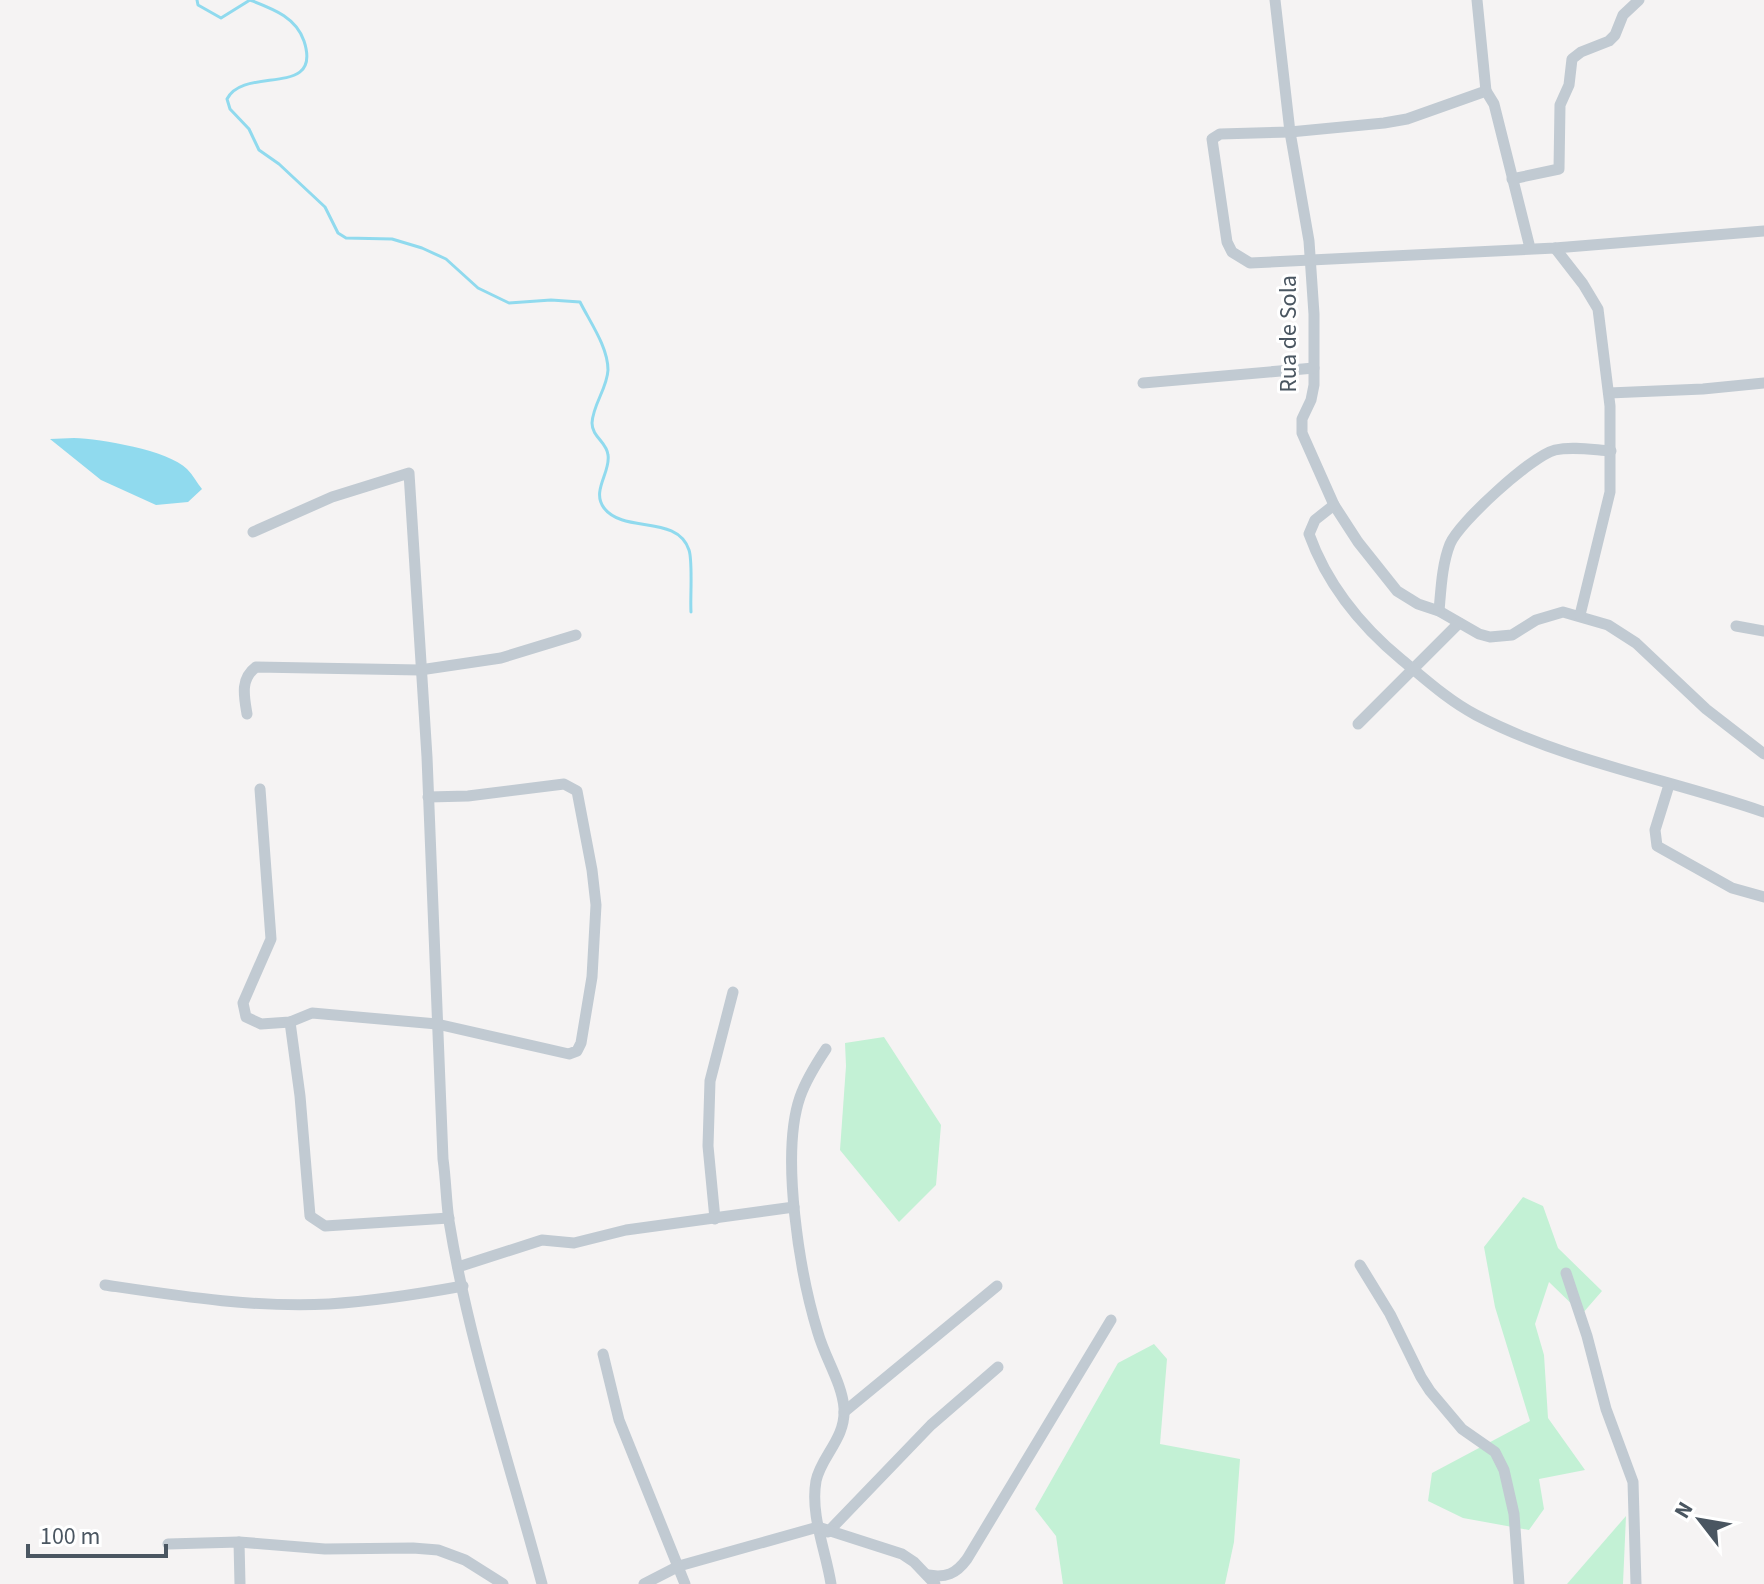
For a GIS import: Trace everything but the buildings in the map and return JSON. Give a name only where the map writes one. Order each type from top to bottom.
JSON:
[{"type":"street","name":"Rua de Sola","points":[[1275,0],[1290,132],[1311,261],[1313,396],[1302,419],[1302,433],[1334,505],[1358,542],[1397,591],[1418,604],[1439,611],[1479,634],[1501,638],[1551,614],[1563,612],[1608,625],[1630,638],[1706,709],[1764,754]]},
{"type":"street","points":[[1477,0],[1486,91],[1494,104],[1530,248]]},
{"type":"street","points":[[1512,179],[1559,169],[1560,105],[1569,85],[1574,56],[1609,41],[1615,35],[1623,15],[1639,0]]},
{"type":"street","points":[[1486,91],[1407,119],[1290,132],[1220,134],[1212,139],[1227,242],[1232,252],[1250,263],[1311,261],[1555,248],[1764,231]]},
{"type":"street","points":[[1555,248],[1598,309],[1609,393],[1610,492],[1580,615]]},
{"type":"street","points":[[1143,383],[1314,368]]},
{"type":"street","points":[[1609,393],[1764,383]]},
{"type":"street","points":[[1439,611],[1447,554],[1454,536],[1467,520],[1532,462],[1547,453],[1565,448],[1611,451]]},
{"type":"street","points":[[253,532],[332,497],[409,473],[449,1218],[458,1267],[510,1475],[542,1584]]},
{"type":"street","points":[[1334,505],[1312,524],[1309,534],[1317,553],[1358,618],[1412,669],[1471,712],[1498,725],[1669,785],[1764,812]]},
{"type":"street","points":[[1358,724],[1459,623]]},
{"type":"street","points":[[1736,626],[1764,631]]},
{"type":"street","points":[[247,714],[244,684],[248,673],[256,667],[420,670],[501,658],[576,635]]},
{"type":"street","points":[[260,789],[271,939],[243,1003],[246,1017],[261,1024],[290,1022],[312,1013],[437,1024],[569,1054],[577,1051],[592,977],[596,905],[579,794],[574,787],[564,784],[468,796],[428,797]]},
{"type":"street","points":[[1669,785],[1655,830],[1657,846],[1732,888],[1764,897]]},
{"type":"street","points":[[715,1219],[708,1146],[710,1081],[733,992]]},
{"type":"street","points":[[290,1022],[310,1216],[325,1226],[449,1218]]},
{"type":"street","points":[[826,1049],[800,1098],[796,1117],[794,1207],[803,1272],[815,1326],[842,1397],[844,1412],[839,1435],[816,1480],[831,1584]]},
{"type":"street","points":[[458,1267],[538,1240],[574,1243],[626,1230],[794,1207]]},
{"type":"street","points":[[1360,1265],[1390,1314],[1430,1391],[1462,1429],[1495,1452],[1504,1470],[1514,1514],[1519,1584]]},
{"type":"street","points":[[1566,1273],[1606,1409],[1633,1482],[1636,1584]]},
{"type":"street","points":[[105,1285],[241,1303],[314,1304],[404,1296],[463,1286]]},
{"type":"street","points":[[844,1412],[997,1286]]},
{"type":"street","points":[[823,1529],[902,1554],[931,1579],[953,1574],[967,1559],[1111,1320]]},
{"type":"street","points":[[603,1354],[619,1420],[685,1584]]},
{"type":"street","points":[[644,1584],[679,1566],[823,1529],[931,1425],[998,1367]]},
{"type":"street","points":[[239,1542],[240,1584]]},
{"type":"street","points":[[168,1544],[239,1542],[325,1549],[438,1550],[465,1560],[503,1584]]},
{"type":"green space","points":[[884,1037],[941,1125],[936,1185],[899,1222],[840,1150],[845,1043]]},
{"type":"green space","points":[[1523,1197],[1543,1206],[1558,1248],[1602,1291],[1582,1314],[1549,1282],[1535,1324],[1544,1355],[1548,1418],[1585,1470],[1539,1479],[1544,1509],[1529,1530],[1463,1518],[1428,1501],[1432,1473],[1530,1421],[1495,1307],[1484,1247]]},
{"type":"green space","points":[[1154,1344],[1167,1359],[1160,1444],[1240,1459],[1234,1542],[1225,1584],[1063,1584],[1056,1536],[1035,1509],[1118,1363]]},
{"type":"green space","points":[[1626,1516],[1623,1584],[1567,1584]]},
{"type":"water","points":[[74,438],[117,443],[165,456],[187,469],[202,489],[188,502],[156,505],[101,480],[50,439]]},
{"type":"waterway","points":[[197,0],[198,5],[221,18],[250,0],[283,15],[300,33],[307,59],[302,70],[292,76],[236,89],[227,99],[230,109],[249,129],[259,150],[279,164],[325,207],[338,233],[346,238],[392,239],[422,248],[446,259],[478,288],[509,303],[551,300],[580,302],[602,344],[608,370],[592,423],[608,455],[600,488],[601,502],[613,516],[662,528],[683,539],[690,556],[691,612]]}]
